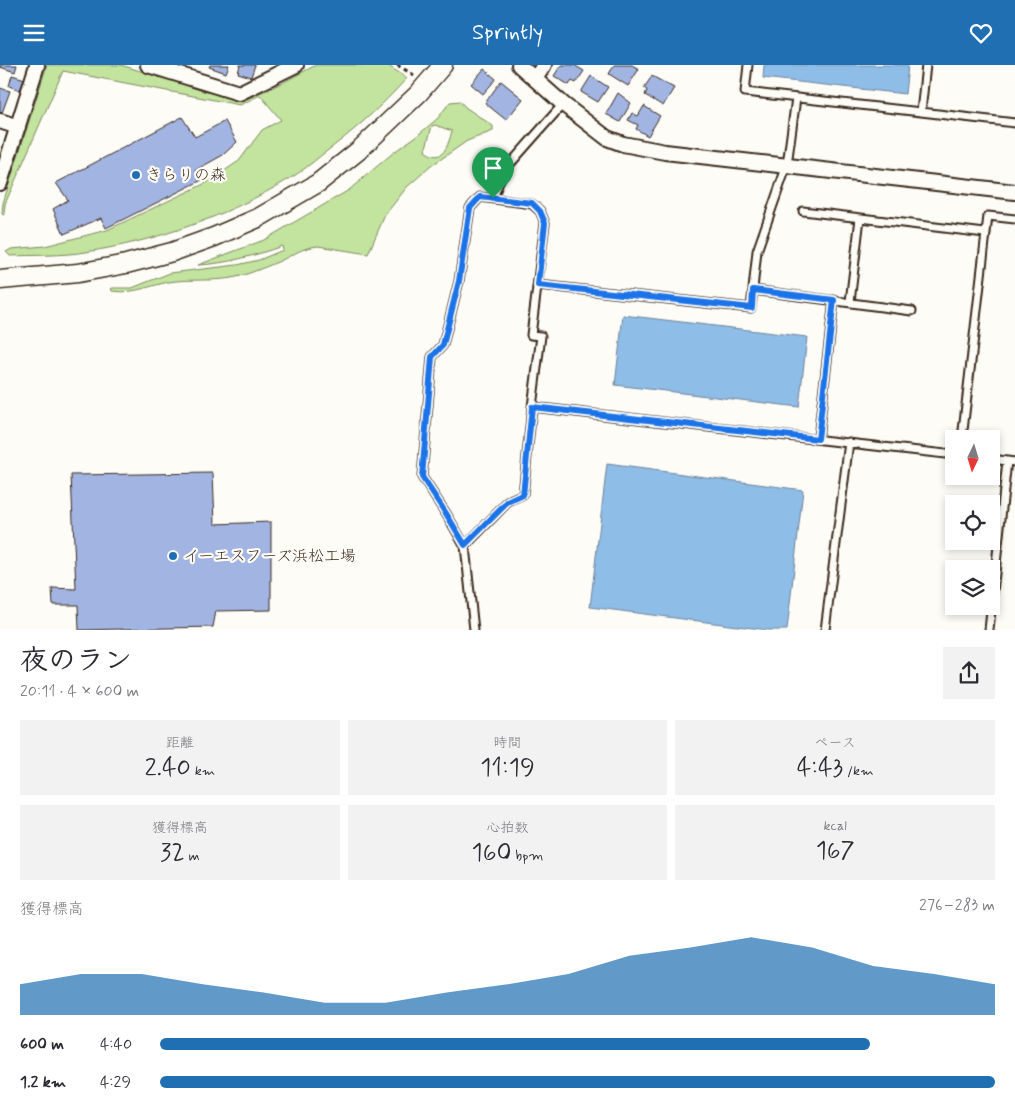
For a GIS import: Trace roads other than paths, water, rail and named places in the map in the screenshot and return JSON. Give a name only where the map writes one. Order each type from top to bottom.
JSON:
[{"type":"street","points":[[0,183],[37,65]]},
{"type":"street","points":[[148,65],[239,93],[296,65]]},
{"type":"street","points":[[0,280],[78,273],[126,265],[172,252],[258,218],[318,183],[358,151],[418,94],[443,65]]},
{"type":"street","points":[[519,65],[563,104],[607,138],[623,144],[665,152],[1015,192]]},
{"type":"street","points":[[535,79],[544,65]]},
{"type":"street","points":[[0,121],[18,127]]},
{"type":"street","points":[[0,272],[9,272],[20,277]]},
{"type":"lane","points":[[748,65],[745,92],[1015,123]]},
{"type":"lane","points":[[921,112],[926,65]]},
{"type":"lane","points":[[538,285],[752,308],[757,251],[787,165],[796,98]]},
{"type":"lane","points":[[493,198],[503,172],[563,104]]},
{"type":"lane","points":[[465,545],[508,502],[523,495],[541,337],[531,335],[545,223],[540,211],[532,203],[480,197],[470,208],[459,281],[443,345],[432,357],[422,477],[465,545],[474,630]]},
{"type":"lane","points":[[804,211],[986,233]]},
{"type":"lane","points":[[963,430],[988,216],[1015,219]]},
{"type":"lane","points":[[850,303],[860,218]]},
{"type":"lane","points":[[753,290],[912,311]]},
{"type":"lane","points":[[818,439],[834,300]]},
{"type":"lane","points":[[532,407],[945,454]]},
{"type":"lane","points":[[826,630],[849,442]]},
{"type":"lane","points":[[990,630],[1011,462]]},
{"type":"water","points":[[764,65],[908,65],[905,94],[763,78]]},
{"type":"water","points":[[623,315],[807,337],[799,407],[615,385]]},
{"type":"water","points":[[607,464],[803,490],[787,630],[768,630],[590,607]]},
{"type":"place","name":"きらりの森","points":[[136,175]]},
{"type":"place","name":"イーエスフーズ浜松工場","points":[[173,556]]}]
